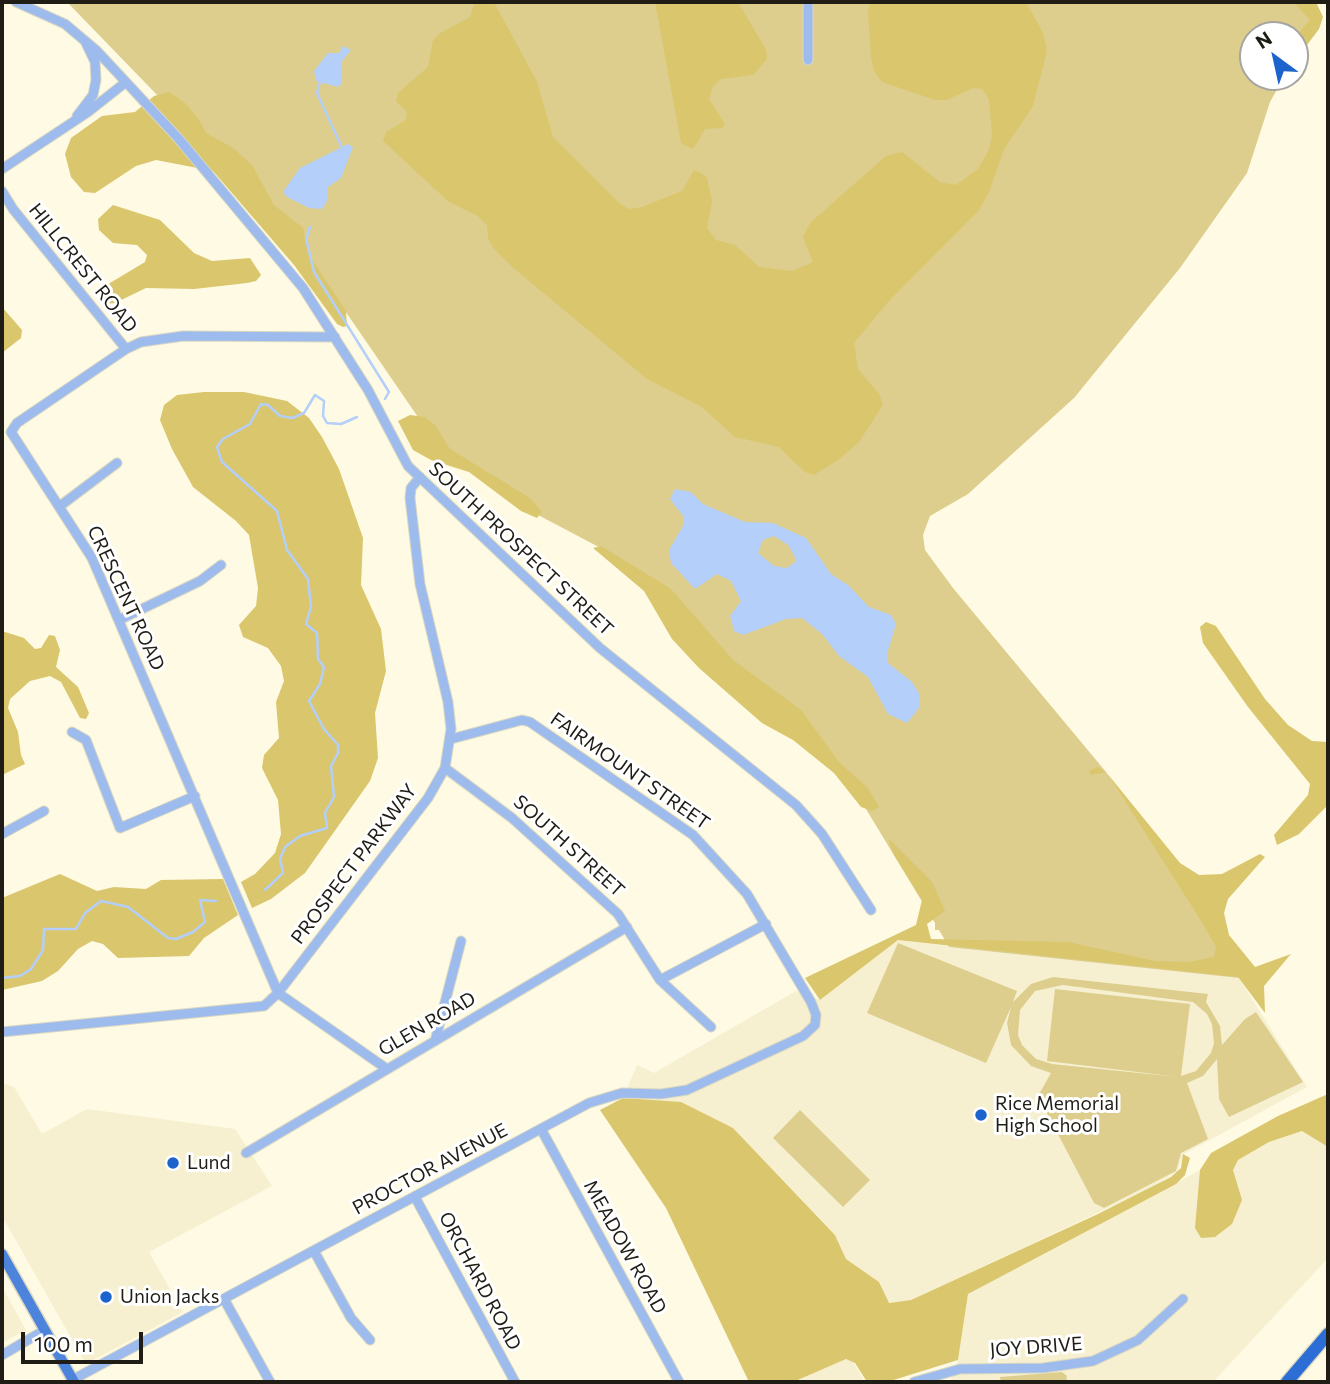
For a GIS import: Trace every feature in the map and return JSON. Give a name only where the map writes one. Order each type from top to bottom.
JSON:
[{"type":"highway","points":[[1287,1382],[1328,1334]]},
{"type":"main road","points":[[2,1254],[73,1381]]},
{"type":"street","name":"SOUTH PROSPECT STREET","points":[[16,2],[57,18],[126,82],[178,138],[303,288],[368,390],[404,460],[420,477],[600,648],[803,812],[822,834],[871,910]]},
{"type":"street","points":[[808,2],[808,60]]},
{"type":"street","points":[[74,119],[93,95],[96,80],[95,62],[85,42]]},
{"type":"street","points":[[2,169],[88,112],[126,82]]},
{"type":"street","points":[[2,191],[13,209]]},
{"type":"street","points":[[2,199],[13,209]]},
{"type":"street","name":"HILLCREST ROAD","points":[[13,209],[126,349]]},
{"type":"street","name":"CRESCENT ROAD","points":[[278,993],[88,550],[13,439],[12,428],[126,349],[154,339],[183,336],[335,337]]},
{"type":"street","points":[[60,506],[117,463]]},
{"type":"street","name":"PROSPECT PARKWAY","points":[[2,1032],[258,1008],[278,993],[428,798],[444,768],[451,739],[448,702],[420,584],[410,494],[420,477]]},
{"type":"street","points":[[119,620],[200,581],[221,565]]},
{"type":"street","name":"FAIRMOUNT STREET","points":[[451,739],[522,720],[530,722],[693,835],[747,894],[811,1002],[817,1015],[815,1025]]},
{"type":"street","points":[[72,732],[86,740],[120,828],[195,796]]},
{"type":"street","name":"SOUTH STREET","points":[[444,768],[512,818],[613,909],[660,980],[710,1027]]},
{"type":"street","points":[[2,834],[44,811]]},
{"type":"street","points":[[660,980],[766,924]]},
{"type":"street","name":"GLEN ROAD","points":[[246,1153],[627,927]]},
{"type":"street","points":[[435,1041],[461,941]]},
{"type":"street","points":[[278,993],[387,1069]]},
{"type":"street","name":"PROCTOR AVENUE","points":[[73,1381],[541,1129],[609,1096],[676,1092],[704,1084],[803,1036],[815,1025]]},
{"type":"street","name":"MEADOW ROAD","points":[[541,1129],[679,1382]]},
{"type":"street","name":"ORCHARD ROAD","points":[[415,1197],[515,1382]]},
{"type":"street","points":[[314,1251],[351,1318],[370,1340]]},
{"type":"street","points":[[225,1298],[270,1382]]},
{"type":"street","name":"JOY DRIVE","points":[[914,1382],[960,1369],[1043,1368],[1093,1361],[1138,1339],[1183,1299]]},
{"type":"street","points":[[2,1355],[45,1330]]},
{"type":"shaded area","points":[[67,2],[1304,2],[1318,19],[1309,34],[1309,21],[1239,21],[1239,91],[1276,91],[1270,102],[1247,173],[1180,268],[1074,398],[968,494],[930,516],[923,535],[925,550],[953,588],[1106,772],[1239,978],[949,947],[939,930],[935,930],[935,923],[846,776],[612,554],[540,516],[431,436],[339,302],[160,98]]},
{"type":"shaded area","points":[[475,2],[494,2],[537,82],[553,137],[619,203],[629,209],[642,207],[682,191],[694,170],[707,178],[712,202],[707,228],[716,240],[735,245],[759,267],[792,271],[813,262],[803,237],[810,223],[886,156],[902,152],[940,182],[956,185],[978,169],[989,150],[992,135],[989,99],[982,89],[973,88],[947,100],[935,100],[882,82],[874,71],[871,58],[868,10],[871,2],[1026,2],[1043,33],[1047,51],[1033,106],[1004,149],[989,192],[979,210],[888,302],[854,343],[858,369],[879,394],[883,405],[859,442],[838,460],[814,475],[805,472],[779,447],[735,437],[702,407],[647,379],[511,266],[494,249],[488,238],[487,225],[478,216],[449,202],[383,141],[386,132],[406,120],[407,112],[396,101],[398,93],[428,67],[433,40],[440,33],[470,17]]},
{"type":"shaded area","points":[[655,2],[738,2],[766,50],[767,59],[753,75],[721,79],[713,86],[709,99],[725,124],[722,128],[705,129],[693,149],[681,143]]},
{"type":"shaded area","points":[[1293,2],[1316,2],[1323,17],[1319,29],[1309,42],[1310,20]]},
{"type":"shaded area","points":[[169,92],[184,102],[206,133],[233,148],[252,165],[274,205],[303,228],[309,255],[346,311],[347,326],[337,324],[294,265],[213,171],[156,160],[136,166],[95,193],[84,192],[71,177],[65,154],[71,138],[102,116],[135,112],[154,96]]},
{"type":"shaded area","points":[[113,205],[160,220],[194,253],[212,261],[250,258],[261,275],[256,281],[247,283],[194,289],[146,288],[115,303],[105,304],[101,295],[105,286],[145,262],[147,255],[137,245],[113,243],[99,230],[98,219]]},
{"type":"shaded area","points":[[2,307],[22,330],[21,338],[2,353]]},
{"type":"shaded area","points":[[244,392],[287,401],[309,418],[322,437],[339,469],[363,538],[361,585],[381,629],[386,671],[375,713],[378,758],[370,781],[305,873],[271,899],[252,908],[241,882],[255,874],[275,853],[281,834],[278,800],[262,768],[264,755],[279,738],[276,702],[284,681],[281,666],[268,648],[243,637],[239,625],[256,606],[258,588],[249,535],[236,521],[193,487],[160,420],[164,405],[177,395]]},
{"type":"shaded area","points":[[410,415],[425,417],[435,425],[450,449],[530,498],[542,512],[537,518],[521,511],[469,472],[431,460],[413,450],[398,421]]},
{"type":"shaded area","points":[[601,546],[671,589],[733,660],[801,710],[839,762],[868,788],[879,807],[872,811],[861,807],[834,773],[793,740],[762,723],[699,668],[672,639],[644,591],[593,548]]},
{"type":"shaded area","points":[[1206,622],[1216,626],[1265,699],[1288,725],[1312,741],[1328,742],[1328,805],[1299,834],[1277,845],[1274,835],[1308,795],[1310,784],[1248,707],[1203,643],[1200,627]]},
{"type":"shaded area","points":[[2,631],[24,638],[35,649],[41,648],[49,635],[55,636],[60,650],[56,667],[78,687],[89,713],[86,719],[80,718],[61,682],[50,676],[30,681],[10,699],[8,708],[18,732],[25,764],[2,775]]},
{"type":"shaded area","points":[[1098,767],[1106,772],[1091,775],[1089,771]]},
{"type":"shaded area","points":[[1106,772],[1180,863],[1199,875],[1222,874],[1260,854],[1265,857],[1228,899],[1224,913],[1229,935],[1255,967],[1291,954],[1264,986],[1265,1013],[1238,977],[898,940],[820,1000],[805,978],[916,925],[922,900],[894,855],[888,838],[932,882],[945,911],[927,924],[931,939],[1068,942],[1155,961],[1189,962],[1214,957],[1216,946]]},
{"type":"shaded area","points":[[60,874],[97,891],[114,887],[146,889],[161,880],[223,879],[238,915],[204,938],[189,956],[118,958],[103,944],[92,941],[78,949],[58,971],[42,981],[2,990],[2,898]]},
{"type":"shaded area","name":"Rice Memorial High School","points":[[898,940],[1239,978],[1307,1087],[1184,1154],[1177,1172],[1147,1190],[911,1300],[888,1303],[879,1282],[846,1259],[835,1234],[733,1128],[648,1101],[623,1098],[637,1065],[654,1073],[796,991],[820,1000]]},
{"type":"shaded area","points":[[898,943],[1017,991],[1013,1002],[1031,984],[1053,977],[1208,994],[1206,1002],[1220,1026],[1222,1045],[1245,1019],[1256,1012],[1303,1082],[1229,1117],[1219,1099],[1217,1059],[1203,1076],[1187,1083],[1208,1139],[1181,1153],[1176,1171],[1104,1208],[1094,1203],[1038,1096],[1051,1073],[1031,1066],[1011,1045],[1007,1023],[1011,1007],[986,1063],[867,1013]],"holes":[[[1063,985],[1193,1002],[1207,1014],[1212,1024],[1214,1043],[1211,1053],[1196,1071],[1181,1076],[1190,1004],[1055,989],[1047,1061],[1178,1077],[1052,1064],[1036,1059],[1022,1045],[1018,1035],[1020,1010],[1035,991]]]},
{"type":"shaded area","points":[[2,1083],[14,1087],[42,1134],[87,1109],[235,1129],[272,1186],[149,1252],[183,1312],[86,1364],[2,1216]]},
{"type":"shaded area","points":[[1328,1094],[1328,1147],[1302,1131],[1269,1142],[1238,1160],[1233,1170],[1242,1200],[1232,1224],[1215,1237],[1201,1238],[1195,1228],[1200,1170],[1211,1153],[1278,1116]]},
{"type":"shaded area","points":[[623,1098],[681,1102],[733,1128],[835,1235],[846,1259],[879,1282],[889,1303],[911,1300],[1098,1214],[1171,1177],[1181,1168],[1183,1154],[1190,1158],[1185,1175],[1176,1184],[968,1294],[958,1360],[887,1382],[867,1382],[855,1363],[846,1359],[793,1382],[749,1382],[666,1208],[600,1110]]},
{"type":"shaded area","points":[[800,1110],[870,1180],[843,1207],[773,1138]]},
{"type":"shaded area","points":[[1302,1131],[1328,1147],[1328,1258],[1213,1382],[950,1382],[958,1360],[968,1294],[1200,1170],[1238,1160],[1269,1142]]},
{"type":"shaded area","points":[[2,1287],[26,1330],[2,1343]]},
{"type":"shaded area","points":[[848,1354],[865,1382],[794,1382]]},
{"type":"shaded area","points":[[1062,1372],[1067,1376],[1066,1382],[1001,1382],[1000,1377]]},
{"type":"water","points":[[343,46],[351,50],[342,61],[342,83],[338,87],[316,81],[314,71],[328,53],[339,53]]},
{"type":"water","points":[[348,144],[353,147],[341,178],[328,187],[328,199],[322,209],[309,208],[287,197],[283,192],[300,168]]},
{"type":"water","points":[[675,489],[691,492],[703,504],[745,522],[773,523],[806,538],[831,574],[848,585],[869,607],[891,615],[896,624],[887,654],[888,663],[912,682],[920,695],[919,708],[907,723],[888,714],[868,677],[839,656],[822,634],[802,618],[786,619],[743,635],[734,631],[730,616],[741,601],[731,581],[717,574],[695,589],[671,563],[669,550],[684,524],[683,516],[670,499]],"holes":[[[774,536],[788,545],[795,562],[787,568],[774,566],[758,553],[763,540]]]},
{"type":"waterway","points":[[320,82],[317,93],[343,150]]},
{"type":"waterway","points":[[310,227],[306,239],[314,272],[389,392],[385,399]]},
{"type":"waterway","points":[[265,890],[283,873],[280,859],[285,847],[300,836],[327,828],[325,813],[334,797],[331,766],[338,753],[338,745],[324,729],[309,701],[320,684],[324,667],[318,659],[317,633],[306,624],[311,607],[308,579],[287,550],[277,511],[222,462],[217,447],[223,439],[250,424],[261,404],[268,405],[280,416],[292,418],[304,413],[315,395],[324,401],[323,416],[327,423],[341,424],[357,417]]},
{"type":"waterway","points":[[2,978],[20,976],[31,969],[43,950],[44,929],[76,929],[85,913],[101,901],[128,907],[168,938],[176,939],[193,932],[205,922],[200,900],[216,901]]},
{"type":"place","name":"Rice Memorial High School","points":[[981,1115]]},
{"type":"place","name":"Lund","points":[[173,1163]]},
{"type":"place","name":"Union Jacks","points":[[106,1297]]}]
